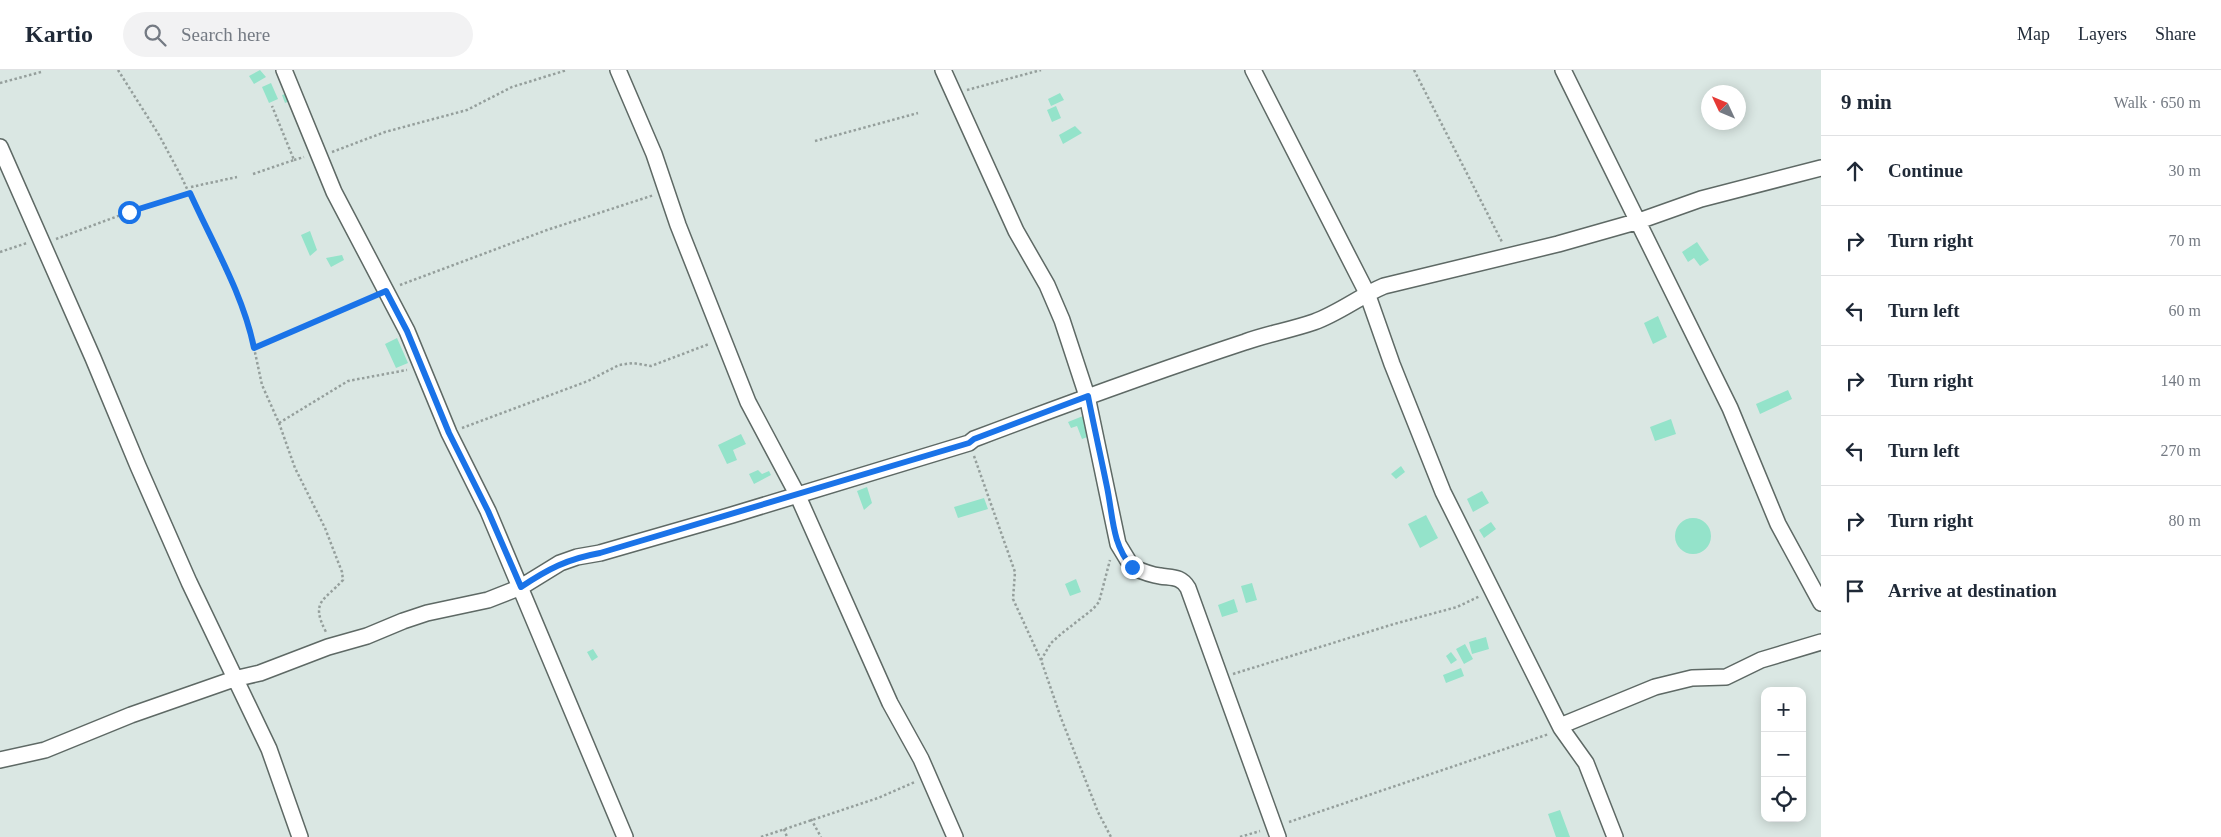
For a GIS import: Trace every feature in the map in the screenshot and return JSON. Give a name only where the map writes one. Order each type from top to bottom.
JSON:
[{"type":"street","points":[[284,70],[334,192],[407,331],[449,433],[488,511],[625,837]]},
{"type":"street","points":[[618,70],[654,154],[678,225],[748,402],[797,494],[890,703],[928,776],[955,837]]},
{"type":"street","points":[[943,70],[1016,231],[1054,301],[1088,396],[1118,544],[1132,567],[1160,576],[1174,576],[1186,585],[1276,832]]},
{"type":"street","points":[[1254,70],[1367,293],[1392,364],[1443,492],[1562,728],[1586,763],[1615,837]]},
{"type":"street","points":[[1563,70],[1730,408],[1778,524],[1821,602]]},
{"type":"street","points":[[0,147],[142,475],[234,679],[269,749],[300,837]]},
{"type":"street","points":[[0,760],[45,750],[131,715],[234,679],[260,673],[333,645],[367,636],[427,613],[488,600],[521,587],[560,563],[577,557],[600,553],[969,443],[974,439],[1088,396],[1269,334],[1312,323],[1330,316],[1367,293],[1402,281],[1566,242],[1639,221],[1701,199],[1821,168]]},
{"type":"street","points":[[1562,728],[1656,687],[1692,678],[1726,677],[1762,660],[1821,642]]},
{"type":"path","points":[[118,70],[159,134],[190,193],[236,293],[250,329],[262,385],[280,424],[295,468],[325,528],[342,572],[343,580],[319,607],[318,614],[333,645]]},
{"type":"path","points":[[319,156],[385,132],[467,110],[512,87],[567,70]]},
{"type":"path","points":[[963,91],[1041,70]]},
{"type":"path","points":[[1414,70],[1508,256]]},
{"type":"path","points":[[0,83],[41,72]]},
{"type":"path","points":[[253,174],[294,160],[272,106]]},
{"type":"path","points":[[815,142],[918,113]]},
{"type":"path","points":[[191,187],[236,177]]},
{"type":"path","points":[[0,252],[42,241],[190,193]]},
{"type":"path","points":[[254,348],[386,291],[547,230],[661,193]]},
{"type":"path","points":[[449,433],[588,381],[619,365],[633,363],[651,366],[724,339]]},
{"type":"path","points":[[280,424],[348,381],[399,373],[422,365]]},
{"type":"path","points":[[969,443],[1015,572],[1013,599],[1041,660],[1061,718],[1098,812],[1111,837]]},
{"type":"path","points":[[1041,660],[1051,643],[1099,602],[1111,557]]},
{"type":"path","points":[[1220,678],[1394,624],[1457,607],[1494,591]]},
{"type":"path","points":[[1240,837],[1276,832],[1485,754],[1562,728]]},
{"type":"path","points":[[761,837],[878,798],[928,776]]},
{"type":"path","points":[[811,819],[821,837]]},
{"type":"path","points":[[784,829],[787,837]]},
{"type":"building","points":[[260,70],[266,77],[254,84],[249,76]]},
{"type":"building","points":[[271,83],[278,99],[269,103],[262,87]]},
{"type":"building","points":[[289,93],[294,99],[285,103],[282,95]]},
{"type":"building","points":[[1060,93],[1064,100],[1051,106],[1048,99]]},
{"type":"building","points":[[1056,106],[1061,118],[1052,122],[1047,110]]},
{"type":"building","points":[[1075,126],[1082,133],[1063,144],[1059,135]]},
{"type":"building","points":[[310,231],[317,250],[310,256],[301,235]]},
{"type":"building","points":[[1697,242],[1709,260],[1700,266],[1694,258],[1688,262],[1682,252]]},
{"type":"building","points":[[342,255],[344,260],[331,267],[326,258]]},
{"type":"building","points":[[1658,316],[1667,337],[1653,344],[1644,323]]},
{"type":"building","points":[[397,338],[408,363],[396,368],[385,344]]},
{"type":"building","points":[[1788,390],[1792,399],[1760,414],[1756,404]]},
{"type":"building","points":[[1083,416],[1090,436],[1082,439],[1077,426],[1071,428],[1068,422]]},
{"type":"building","points":[[1671,419],[1676,434],[1655,441],[1650,427]]},
{"type":"building","points":[[741,434],[746,444],[733,450],[737,460],[727,464],[718,445]]},
{"type":"building","points":[[1401,466],[1405,472],[1396,479],[1391,474]]},
{"type":"building","points":[[758,470],[762,474],[769,471],[771,475],[754,484],[749,474]]},
{"type":"building","points":[[867,487],[872,503],[864,510],[857,491]]},
{"type":"building","points":[[1482,491],[1489,503],[1473,512],[1467,499]]},
{"type":"building","points":[[984,498],[988,509],[958,518],[954,507]]},
{"type":"building","points":[[1426,515],[1438,538],[1420,548],[1408,524]]},
{"type":"building","points":[[1693,518],[1700,519],[1706,523],[1710,529],[1710,543],[1706,549],[1700,553],[1693,554],[1686,553],[1680,549],[1676,543],[1675,536],[1676,529],[1680,523],[1686,519]]},
{"type":"building","points":[[1491,522],[1496,529],[1484,538],[1479,530]]},
{"type":"building","points":[[1076,579],[1081,592],[1070,596],[1065,584]]},
{"type":"building","points":[[1252,583],[1257,600],[1246,603],[1241,586]]},
{"type":"building","points":[[1234,599],[1238,612],[1222,617],[1218,605]]},
{"type":"building","points":[[1486,637],[1489,649],[1472,654],[1469,642]]},
{"type":"building","points":[[1465,644],[1473,659],[1464,664],[1456,649]]},
{"type":"building","points":[[593,649],[598,657],[592,661],[587,652]]},
{"type":"building","points":[[1451,652],[1457,660],[1451,664],[1446,656]]},
{"type":"building","points":[[1461,668],[1464,676],[1446,683],[1443,675]]},
{"type":"building","points":[[1560,810],[1570,837],[1556,837],[1548,814]]},
{"type":"route","points":[[129,212],[190,193],[236,293],[250,329],[254,348],[386,291],[407,331],[449,433],[488,511],[521,587],[560,563],[577,557],[600,553],[688,528],[969,443],[974,439],[1088,396],[1108,490],[1114,532],[1118,544],[1132,567]]}]
